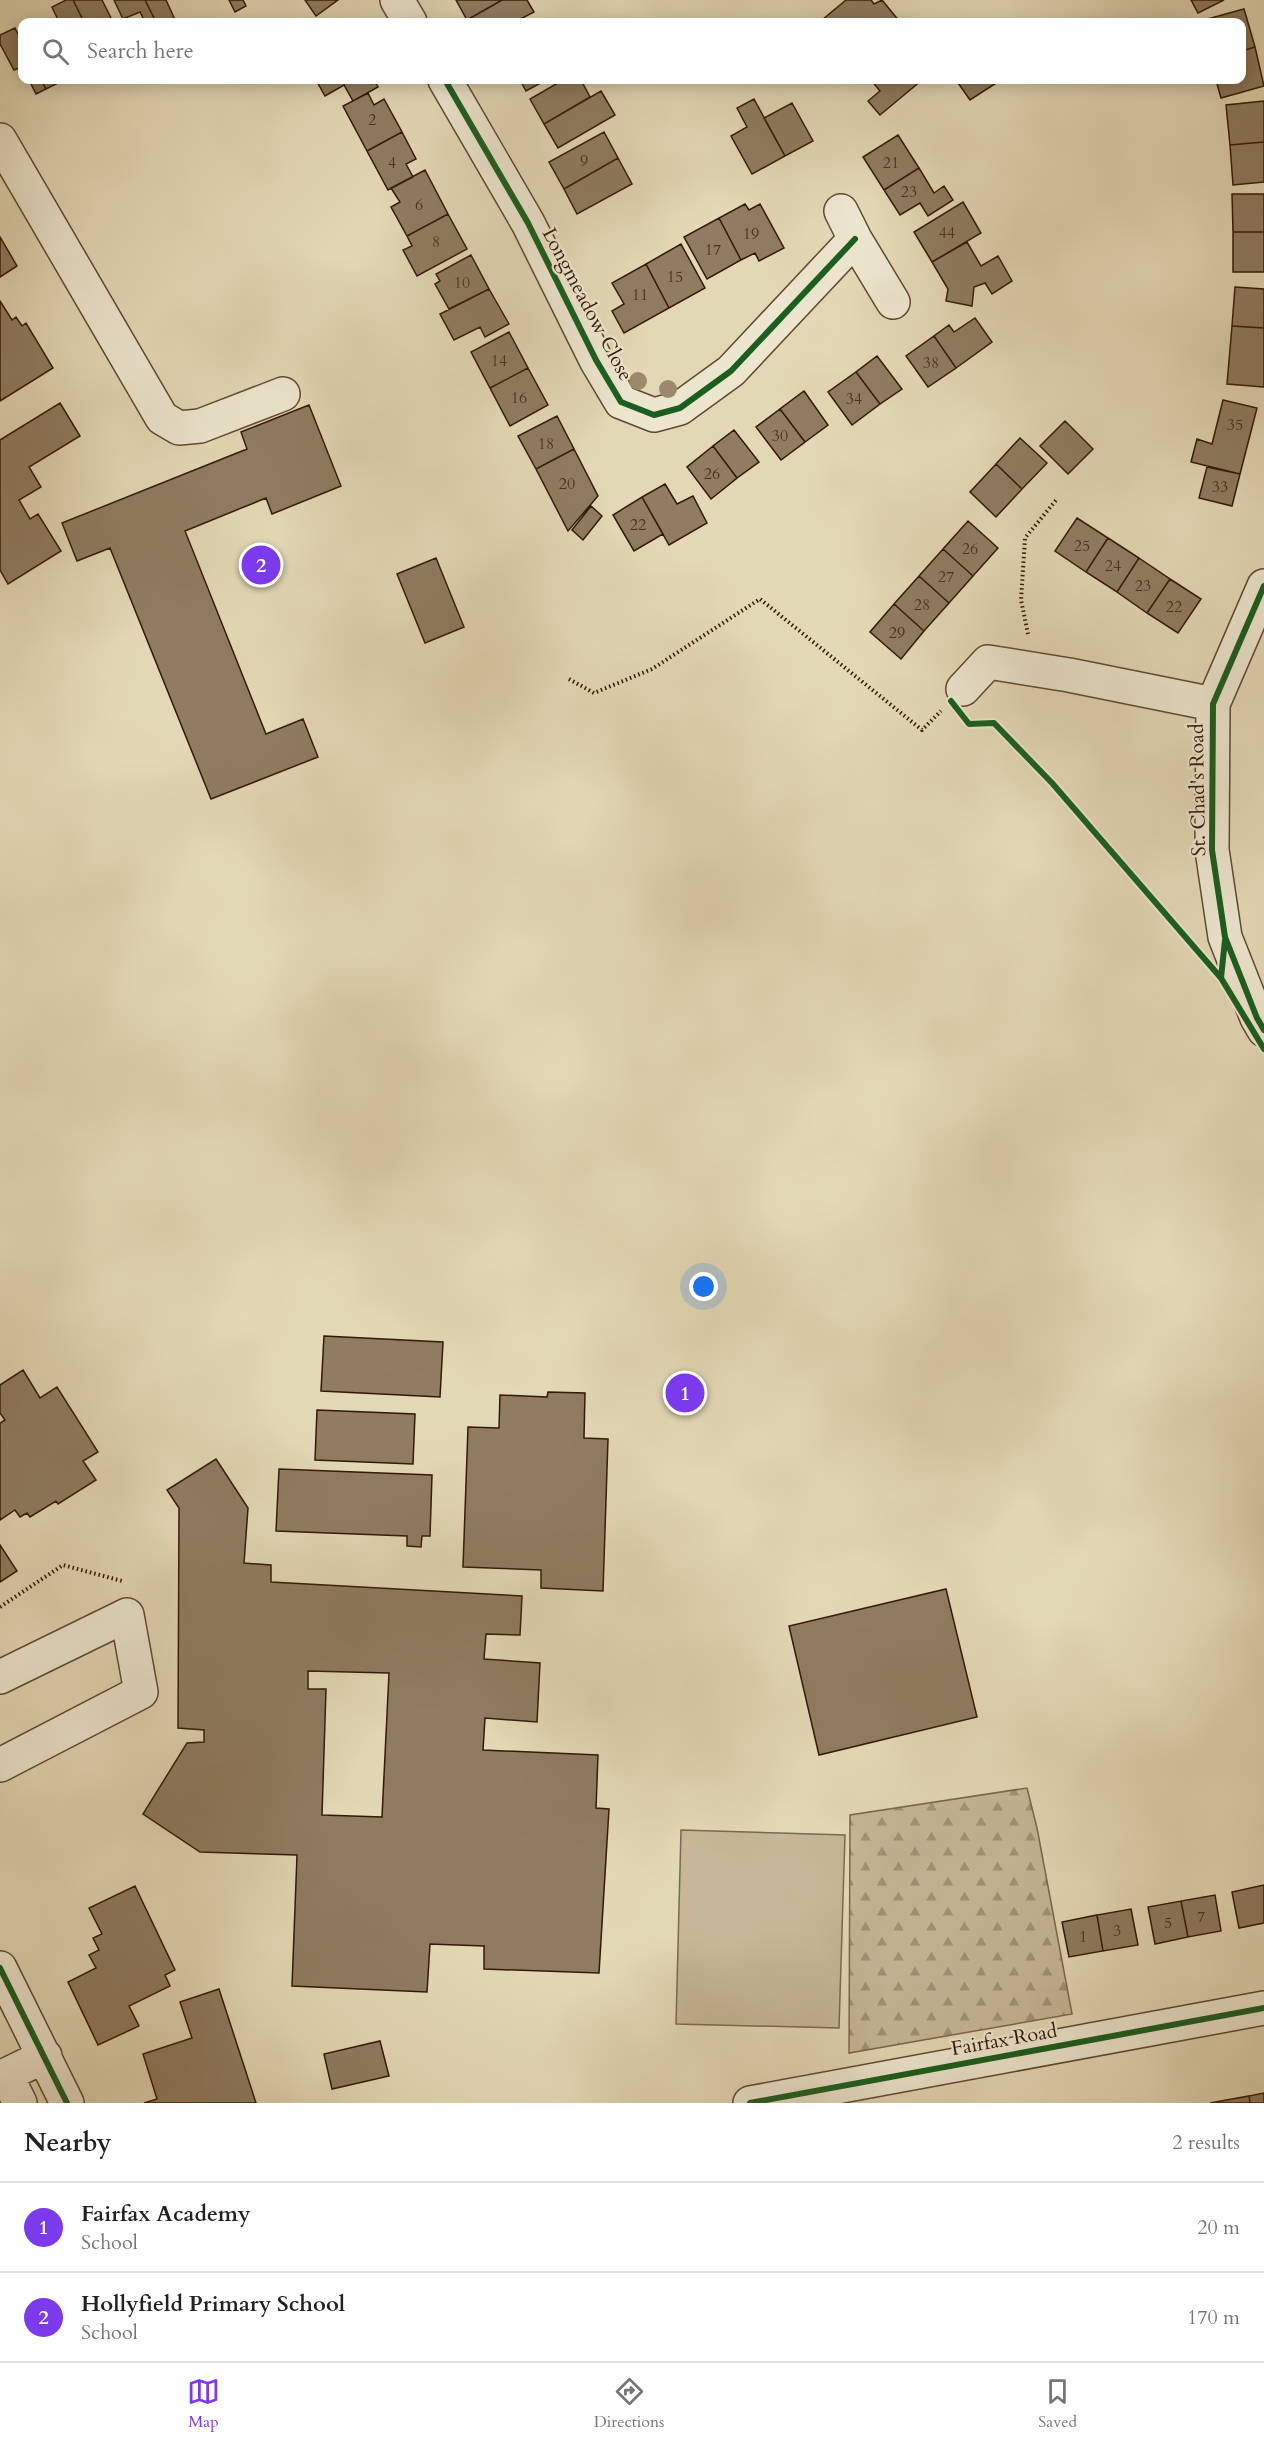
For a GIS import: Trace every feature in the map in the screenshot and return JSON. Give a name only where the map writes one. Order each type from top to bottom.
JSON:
[{"type":"street","points":[[397,0],[408,18]]},
{"type":"street","name":"Longmeadow Close","points":[[447,84],[528,223],[596,360],[621,402],[654,415],[680,408],[731,371],[848,225],[892,302]]},
{"type":"street","points":[[0,140],[162,418],[179,428],[200,426],[283,394]]},
{"type":"street","name":"St. Chad's Road","points":[[1264,586],[1213,705],[1212,850],[1225,937],[1257,1018],[1264,1030]]},
{"type":"street","name":"St. Chad's Road","points":[[963,689],[988,662],[1213,705]]},
{"type":"street","points":[[0,1677],[127,1615],[141,1692],[0,1766]]},
{"type":"street","points":[[0,1968],[67,2103]]},
{"type":"street","name":"Fairfax Road","points":[[750,2103],[1264,2008]]},
{"type":"street","points":[[12,2100],[6,2075],[45,2056]]},
{"type":"path","points":[[1035,670],[1021,600],[1025,538],[1057,499]]},
{"type":"path","points":[[570,679],[594,693],[652,669],[760,599],[922,730],[963,689]]},
{"type":"path","points":[[0,1607],[63,1565],[130,1583]]},
{"type":"green space","points":[[1027,1788],[1037,1828],[1072,2014],[849,2053],[850,1815]]},
{"type":"green space","points":[[681,1830],[845,1835],[839,2028],[676,2024]]},
{"type":"building","points":[[66,0],[73,0],[82,18],[57,18],[52,7]]},
{"type":"building","points":[[73,0],[102,0],[111,18],[82,18]]},
{"type":"building","points":[[114,0],[145,0],[154,18],[143,18],[140,12],[123,18]]},
{"type":"building","points":[[145,0],[166,0],[174,18],[154,18]]},
{"type":"building","points":[[229,0],[243,0],[246,6],[235,12]]},
{"type":"building","points":[[305,0],[338,0],[316,16]]},
{"type":"building","points":[[456,0],[502,0],[470,18],[466,18]]},
{"type":"building","points":[[502,0],[527,0],[534,12],[523,18],[470,18]]},
{"type":"building","points":[[846,0],[871,0],[874,4],[882,0],[897,18],[824,18]]},
{"type":"building","points":[[1191,0],[1224,0],[1198,13]]},
{"type":"building","points":[[1244,9],[1255,47],[1246,50],[1246,18],[1211,18]]},
{"type":"building","points":[[15,28],[18,34],[18,68],[14,70],[0,44],[0,35]]},
{"type":"building","points":[[1255,47],[1264,86],[1221,98],[1217,84],[1246,84],[1246,50]]},
{"type":"building","points":[[31,84],[43,84],[46,89],[36,94]]},
{"type":"building","points":[[43,84],[56,84],[46,89]]},
{"type":"building","points":[[318,84],[376,84],[378,87],[353,101],[344,85],[325,96]]},
{"type":"building","points":[[522,84],[539,84],[526,91]]},
{"type":"building","points":[[556,84],[583,84],[590,97],[544,124],[530,99]]},
{"type":"building","points":[[874,84],[917,84],[880,115],[868,101],[880,91]]},
{"type":"building","points":[[959,84],[995,84],[970,100]]},
{"type":"building","points":[[601,91],[615,115],[558,148],[544,124]]},
{"type":"building","points":[[368,93],[374,105],[384,99],[402,132],[367,151],[343,106]]},
{"type":"building","points":[[754,99],[785,156],[752,174],[731,136],[747,127],[737,108]]},
{"type":"building","points":[[1264,101],[1264,142],[1230,145],[1226,105]]},
{"type":"building","points":[[792,103],[813,141],[785,156],[764,118]]},
{"type":"building","points":[[402,132],[416,159],[406,164],[413,177],[388,190],[367,151]]},
{"type":"building","points":[[604,132],[618,158],[564,189],[549,162]]},
{"type":"building","points":[[898,135],[919,168],[884,190],[863,157]]},
{"type":"building","points":[[1264,142],[1264,182],[1233,185],[1230,145]]},
{"type":"building","points":[[618,158],[632,184],[577,214],[564,189]]},
{"type":"building","points":[[919,168],[934,193],[944,186],[953,200],[928,216],[920,203],[900,215],[884,190]]},
{"type":"building","points":[[425,170],[448,214],[407,236],[391,207],[400,202],[391,188]]},
{"type":"building","points":[[1232,194],[1264,194],[1264,232],[1233,232]]},
{"type":"building","points":[[963,202],[981,233],[932,262],[914,232]]},
{"type":"building","points":[[745,204],[749,210],[760,204],[784,248],[759,261],[755,253],[741,260],[719,218]]},
{"type":"building","points":[[448,214],[467,249],[417,276],[403,250],[412,246],[407,236]]},
{"type":"building","points":[[719,218],[741,260],[707,279],[684,237]]},
{"type":"building","points":[[1233,232],[1264,232],[1264,272],[1233,272]]},
{"type":"building","points":[[0,237],[17,266],[0,277]]},
{"type":"building","points":[[967,242],[981,266],[998,256],[1012,281],[992,294],[985,283],[974,287],[972,306],[946,301],[948,289],[932,262]]},
{"type":"building","points":[[681,244],[705,288],[669,308],[646,264]]},
{"type":"building","points":[[471,255],[489,289],[449,309],[435,284],[440,281],[436,274]]},
{"type":"building","points":[[646,264],[669,308],[624,333],[612,311],[624,304],[612,283]]},
{"type":"building","points":[[1235,287],[1264,289],[1264,328],[1232,326]]},
{"type":"building","points":[[489,289],[509,324],[485,337],[480,327],[454,340],[440,314]]},
{"type":"building","points":[[0,301],[12,320],[16,317],[22,326],[26,323],[53,368],[0,401]]},
{"type":"building","points":[[975,318],[992,342],[956,368],[934,336],[949,325],[954,332]]},
{"type":"building","points":[[1232,326],[1264,328],[1264,387],[1227,384]]},
{"type":"building","points":[[509,332],[528,368],[490,388],[471,352]]},
{"type":"building","points":[[934,336],[956,368],[928,387],[906,356]]},
{"type":"building","points":[[877,356],[902,389],[880,404],[856,372]]},
{"type":"building","points":[[528,368],[548,405],[510,426],[490,388]]},
{"type":"building","points":[[856,372],[880,404],[852,425],[828,392]]},
{"type":"building","points":[[804,391],[828,425],[805,442],[780,409]]},
{"type":"building","points":[[1223,400],[1257,408],[1240,474],[1191,462],[1197,439],[1212,444]]},
{"type":"building","points":[[60,403],[80,436],[29,467],[41,487],[19,500],[30,519],[38,514],[61,551],[8,584],[0,570],[0,440]]},
{"type":"building","points":[[309,405],[341,486],[272,514],[266,498],[185,531],[266,734],[303,719],[318,757],[211,799],[110,548],[77,561],[62,523],[247,449],[241,432]]},
{"type":"building","points":[[780,409],[805,442],[781,460],[756,427]]},
{"type":"building","points":[[557,416],[574,449],[536,469],[518,436]]},
{"type":"building","points":[[1065,421],[1093,449],[1068,474],[1040,446]]},
{"type":"building","points":[[734,430],[759,462],[737,478],[713,446]]},
{"type":"building","points":[[1020,438],[1047,463],[1022,489],[996,464]]},
{"type":"building","points":[[713,446],[737,478],[711,499],[687,467]]},
{"type":"building","points":[[574,449],[598,496],[568,531],[536,469]]},
{"type":"building","points":[[996,464],[1022,489],[996,517],[970,492]]},
{"type":"building","points":[[1207,467],[1240,474],[1232,506],[1199,498]]},
{"type":"building","points":[[665,484],[677,504],[693,496],[707,523],[669,545],[642,497]]},
{"type":"building","points":[[642,497],[663,534],[634,551],[613,515]]},
{"type":"building","points":[[591,506],[602,516],[583,540],[572,530]]},
{"type":"building","points":[[1077,518],[1108,538],[1086,572],[1055,551]]},
{"type":"building","points":[[968,521],[998,548],[973,576],[943,549]]},
{"type":"building","points":[[1108,538],[1139,558],[1117,592],[1086,572]]},
{"type":"building","points":[[943,549],[973,576],[949,603],[919,576]]},
{"type":"building","points":[[436,558],[464,627],[425,643],[397,574]]},
{"type":"building","points":[[1139,558],[1170,579],[1147,613],[1117,592]]},
{"type":"building","points":[[919,576],[949,603],[924,631],[894,604]]},
{"type":"building","points":[[1170,579],[1201,599],[1178,633],[1147,613]]},
{"type":"building","points":[[894,604],[924,631],[901,659],[870,632]]},
{"type":"building","points":[[324,1336],[443,1342],[440,1397],[321,1391]]},
{"type":"building","points":[[23,1370],[40,1398],[57,1387],[98,1452],[83,1461],[96,1480],[58,1504],[56,1501],[30,1517],[27,1513],[20,1517],[15,1510],[0,1520],[0,1423],[5,1420],[0,1413],[0,1385]]},
{"type":"building","points":[[548,1392],[585,1393],[584,1438],[608,1439],[603,1591],[541,1588],[541,1570],[463,1567],[468,1427],[499,1428],[500,1395],[547,1397]]},
{"type":"building","points":[[317,1410],[415,1414],[413,1464],[315,1460]]},
{"type":"building","points":[[216,1459],[248,1508],[244,1563],[271,1565],[271,1582],[522,1596],[520,1635],[486,1634],[484,1659],[540,1663],[537,1722],[485,1718],[483,1750],[598,1755],[596,1808],[609,1809],[599,1973],[484,1969],[484,1946],[430,1944],[427,1992],[292,1986],[297,1855],[200,1852],[143,1814],[187,1743],[204,1742],[204,1730],[178,1728],[179,1508],[167,1490]],"holes":[[[308,1671],[389,1673],[382,1817],[322,1815],[326,1689],[308,1689]]]},
{"type":"building","points":[[279,1469],[432,1475],[430,1536],[422,1536],[421,1547],[407,1546],[407,1536],[276,1531]]},
{"type":"building","points":[[0,1545],[17,1571],[0,1582]]},
{"type":"building","points":[[946,1589],[977,1717],[819,1755],[789,1626]]},
{"type":"building","points":[[1264,1885],[1264,1923],[1239,1928],[1232,1892]]},
{"type":"building","points":[[135,1886],[175,1970],[165,1975],[170,1986],[129,2006],[139,2026],[98,2045],[68,1982],[96,1968],[89,1955],[99,1950],[93,1938],[102,1934],[89,1908]]},
{"type":"building","points":[[1215,1895],[1221,1931],[1188,1937],[1181,1901]]},
{"type":"building","points":[[1181,1901],[1188,1937],[1155,1944],[1148,1907]]},
{"type":"building","points":[[1131,1909],[1138,1945],[1103,1951],[1097,1915]]},
{"type":"building","points":[[1097,1915],[1103,1951],[1069,1957],[1062,1922]]},
{"type":"building","points":[[219,1989],[256,2103],[144,2103],[157,2099],[143,2054],[192,2038],[180,2002]]},
{"type":"building","points":[[380,2041],[389,2076],[332,2089],[324,2054]]},
{"type":"building","points":[[1264,2093],[1264,2103],[1250,2103],[1249,2096]]},
{"type":"building","points":[[1249,2096],[1250,2103],[1210,2103]]},
{"type":"cycle path","points":[[447,84],[528,223],[596,360],[621,402],[654,415],[680,408],[731,371],[855,239]]},
{"type":"cycle path","points":[[1264,586],[1213,704],[1212,850],[1225,937],[1257,1018],[1264,1030]]},
{"type":"cycle path","points":[[951,701],[969,724],[994,723],[1052,783],[1221,978]]},
{"type":"cycle path","points":[[1225,940],[1221,978],[1264,1049]]},
{"type":"cycle path","points":[[0,1968],[67,2103]]},
{"type":"cycle path","points":[[750,2103],[1264,2008]]},
{"type":"place","name":"Hollyfield Primary School","points":[[261,565]]},
{"type":"place","name":"Fairfax Academy","points":[[685,1393]]}]
